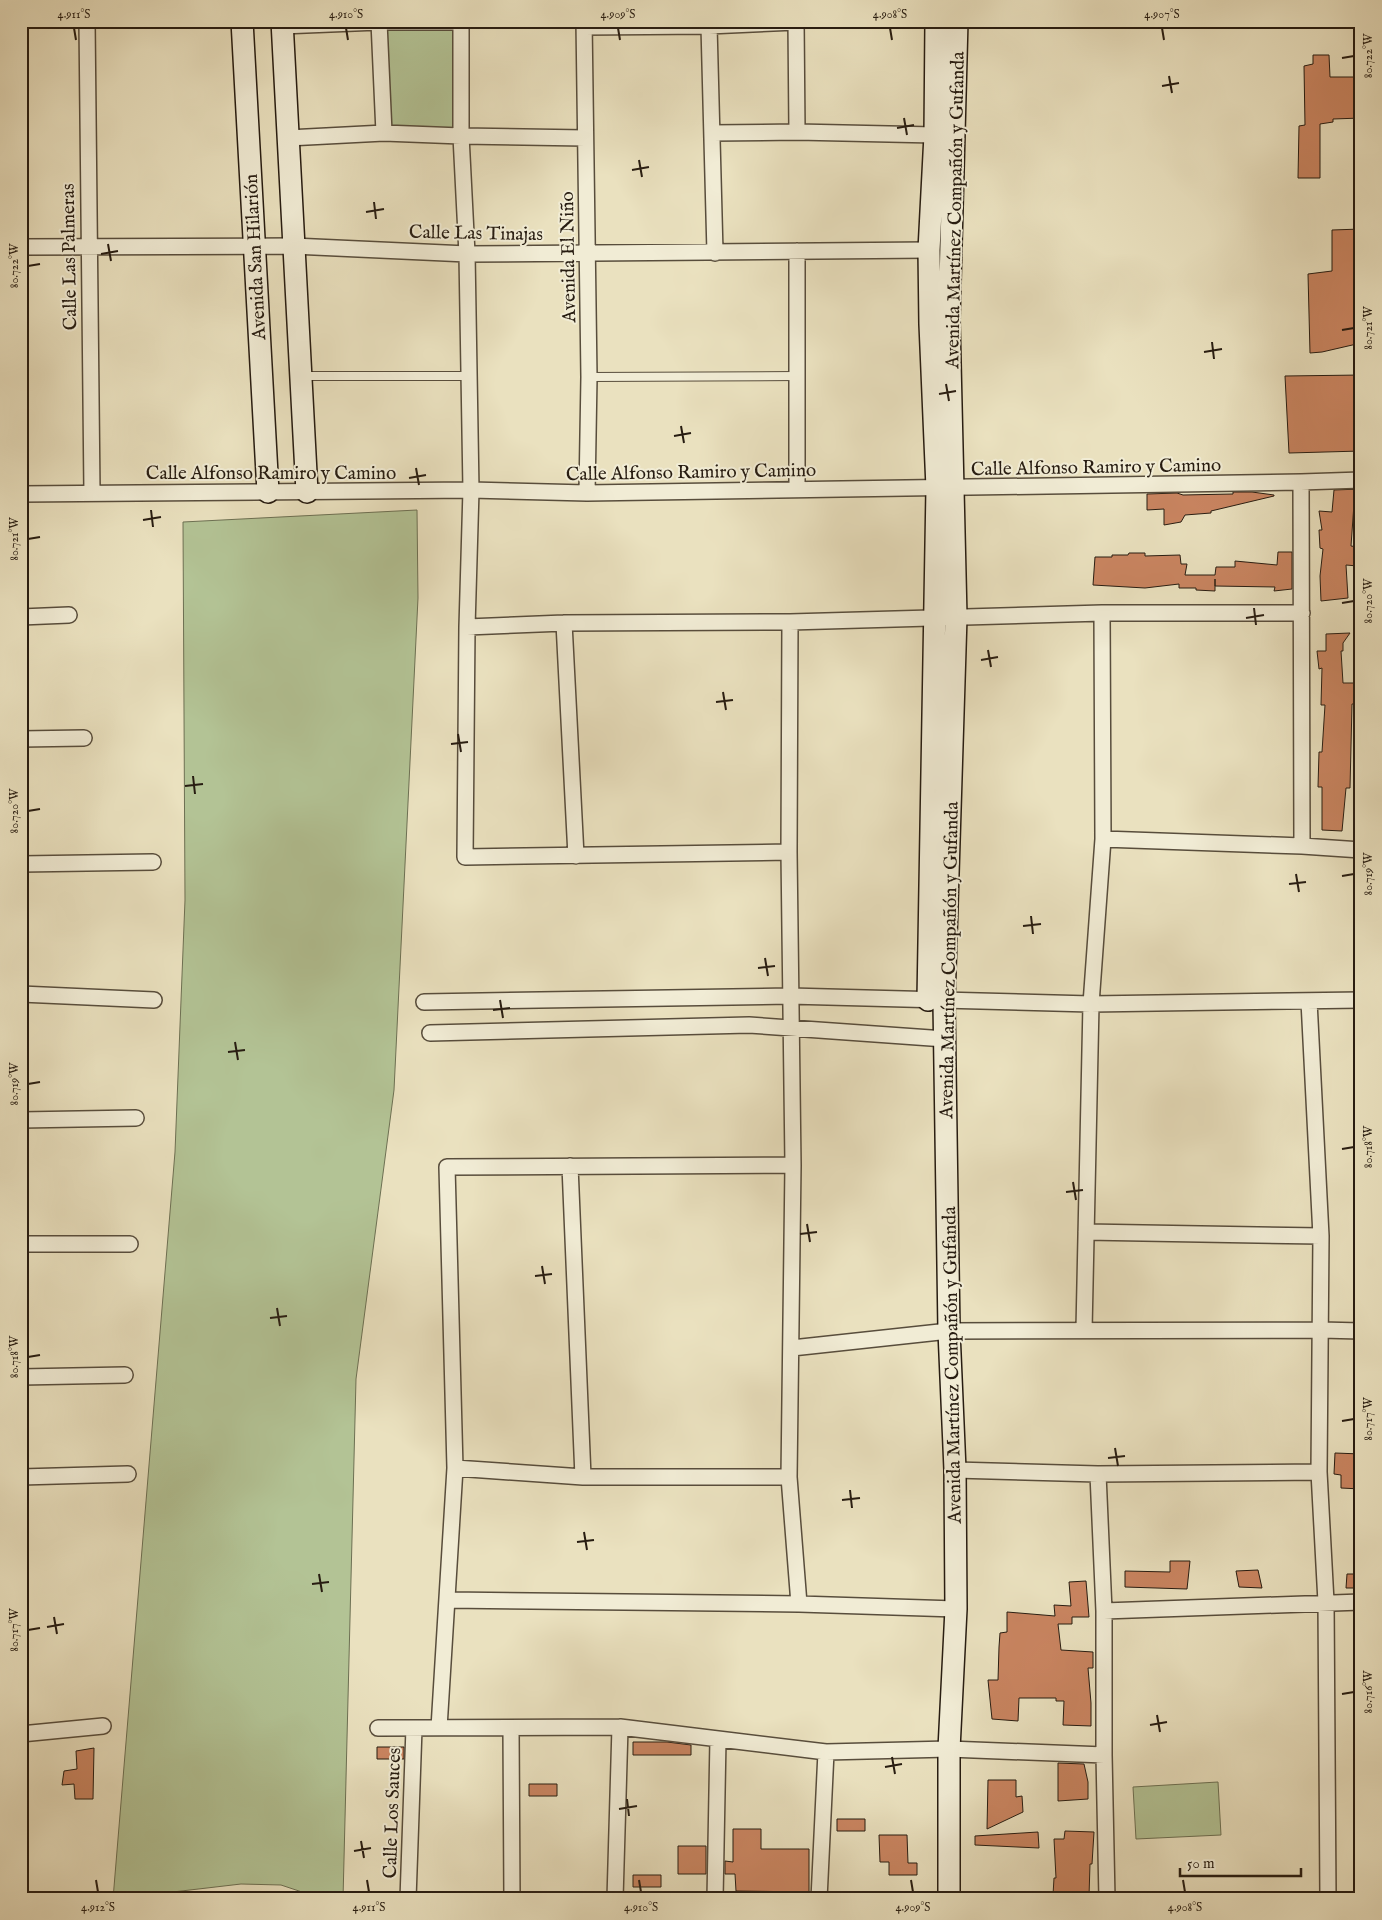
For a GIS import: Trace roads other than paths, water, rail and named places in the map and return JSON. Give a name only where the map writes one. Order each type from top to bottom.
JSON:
[{"type":"street","name":"Calle Las Palmeras","points":[[87,21],[92,493]]},
{"type":"street","name":"Avenida San Hilarión","points":[[242,21],[268,492]]},
{"type":"street","points":[[307,492],[282,24],[461,21],[461,136],[467,254],[472,490],[467,627],[465,857],[789,852]]},
{"type":"street","name":"Avenida Martínez Compañón y Gufanda","points":[[936,21],[935,135],[929,250],[930,324],[945,488]]},
{"type":"street","name":"Avenida Martínez Compañón y Gufanda","points":[[949,1899],[949,1749],[956,1609],[955,1470],[949,1331],[945,1038],[936,1001],[946,618],[945,488],[957,21]]},
{"type":"street","points":[[379,22],[384,133]]},
{"type":"street","points":[[584,24],[709,26],[796,22],[797,132]]},
{"type":"street","name":"Avenida El Niño","points":[[584,24],[589,377],[587,493]]},
{"type":"street","points":[[709,26],[714,253]]},
{"type":"street","points":[[712,133],[797,132],[935,135]]},
{"type":"street","points":[[288,138],[384,133],[585,138]]},
{"type":"street","name":"Calle Las Tinajas","points":[[21,248],[293,246],[467,254],[929,250]]},
{"type":"street","points":[[797,250],[798,490]]},
{"type":"street","name":"Calle Alfonso Ramiro y Camino","points":[[21,494],[472,490],[587,493],[1361,480]]},
{"type":"street","points":[[1301,482],[1302,846]]},
{"type":"street","points":[[467,627],[564,623],[790,622],[1102,613],[1302,613]]},
{"type":"street","points":[[1084,1330],[1091,1004],[1103,839],[1102,613]]},
{"type":"street","points":[[21,617],[69,615]]},
{"type":"street","points":[[790,622],[789,852],[793,1165],[789,1477],[799,1604]]},
{"type":"street","points":[[564,623],[576,856]]},
{"type":"street","points":[[21,739],[84,738]]},
{"type":"street","points":[[1103,839],[1361,850]]},
{"type":"street","points":[[21,864],[153,862]]},
{"type":"street","points":[[21,994],[154,1000]]},
{"type":"street","points":[[424,1002],[790,996],[1091,1004],[1361,1000]]},
{"type":"street","points":[[1309,1001],[1321,1236],[1319,1472],[1326,1602],[1328,1899]]},
{"type":"street","points":[[430,1033],[749,1025],[945,1038]]},
{"type":"street","points":[[21,1120],[136,1118]]},
{"type":"street","points":[[439,1728],[455,1468],[447,1167],[793,1165]]},
{"type":"street","points":[[570,1166],[583,1478]]},
{"type":"street","points":[[1086,1232],[1321,1236]]},
{"type":"street","points":[[21,1244],[130,1244]]},
{"type":"street","points":[[792,1348],[949,1331],[1357,1331]]},
{"type":"street","points":[[21,1377],[125,1375]]},
{"type":"street","points":[[455,1468],[583,1478],[789,1477]]},
{"type":"street","points":[[955,1470],[1098,1474],[1319,1472]]},
{"type":"street","points":[[21,1477],[128,1474]]},
{"type":"street","points":[[1098,1474],[1104,1611],[1107,1899]]},
{"type":"street","points":[[446,1600],[799,1604],[956,1609]]},
{"type":"street","points":[[1104,1611],[1361,1602]]},
{"type":"street","points":[[21,1734],[103,1726]]},
{"type":"street","points":[[378,1728],[620,1728],[826,1752],[949,1749],[1104,1755]]},
{"type":"street","name":"Calle Los Sauces","points":[[408,1899],[414,1728]]},
{"type":"street","points":[[511,1728],[512,1899]]},
{"type":"street","points":[[615,1899],[620,1728]]},
{"type":"street","points":[[715,1899],[718,1740]]},
{"type":"street","points":[[819,1899],[826,1752]]},
{"type":"lane","points":[[300,376],[470,376]]},
{"type":"lane","points":[[589,377],[798,376]]},
{"type":"lane","points":[[1357,1331],[1361,1316]]}]
